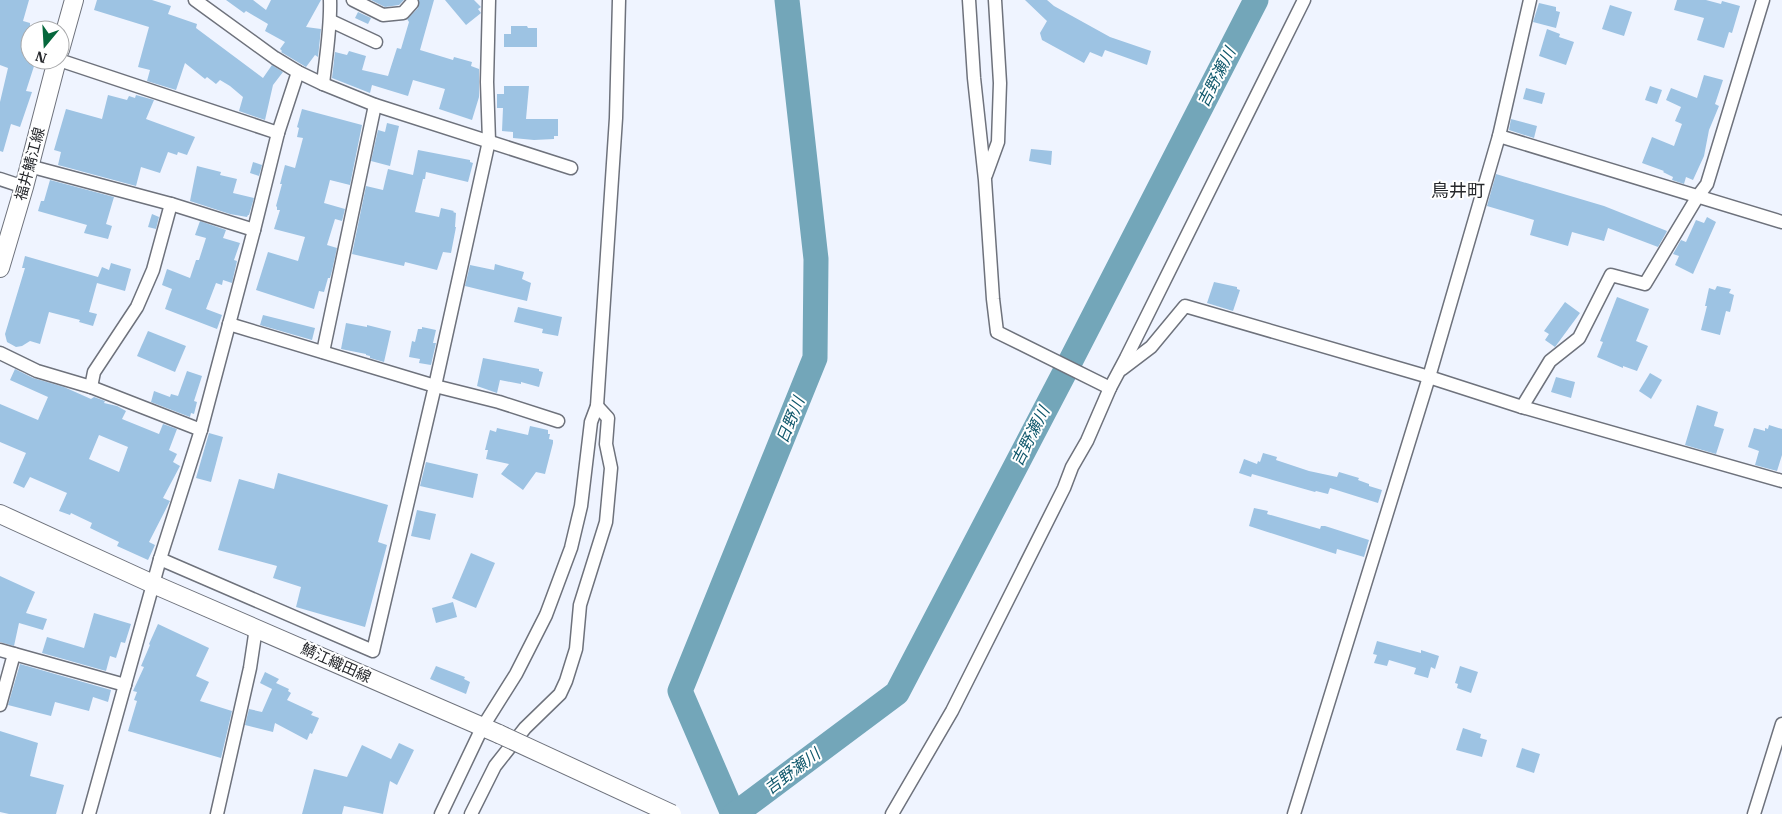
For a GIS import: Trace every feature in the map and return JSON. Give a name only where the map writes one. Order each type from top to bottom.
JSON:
[{"type":"main road","points":[[68,20],[74,0]]},
{"type":"main road","name":"福井鯖江線","points":[[0,268],[55,70]]},
{"type":"main road","name":"鯖江織田線","points":[[0,514],[153,584],[490,731],[672,814]]},
{"type":"street","points":[[195,0],[215,16],[298,72],[323,84],[375,105],[572,168]]},
{"type":"street","points":[[323,84],[331,21],[330,0]]},
{"type":"street","points":[[353,0],[383,15],[403,13],[412,3]]},
{"type":"street","points":[[160,559],[373,651],[435,386],[489,141],[486,82],[489,0]]},
{"type":"street","points":[[442,814],[490,731],[516,674],[537,636],[571,548],[581,506],[591,422],[597,406],[616,118],[619,0]]},
{"type":"street","points":[[969,0],[974,78],[985,180],[997,332],[1110,388]]},
{"type":"street","points":[[985,180],[998,142],[1000,83],[995,0]]},
{"type":"street","points":[[892,814],[952,711],[1087,441],[1110,388],[1304,0]]},
{"type":"street","points":[[1294,814],[1429,377],[1499,136],[1530,0]]},
{"type":"street","points":[[1522,407],[1550,361],[1579,338],[1612,276],[1645,284],[1698,196],[1708,184],[1764,0]]},
{"type":"street","points":[[331,21],[376,42]]},
{"type":"street","points":[[70,64],[278,134]]},
{"type":"street","points":[[89,814],[160,559],[201,430],[278,134],[298,72]]},
{"type":"street","points":[[323,352],[375,105]]},
{"type":"street","points":[[1499,136],[1782,222]]},
{"type":"street","points":[[29,166],[171,204],[254,230]]},
{"type":"street","points":[[0,179],[24,187]]},
{"type":"street","points":[[91,387],[94,372],[138,307],[153,270],[171,204]]},
{"type":"street","points":[[1119,371],[1151,347],[1184,306],[1429,377],[1522,407],[1782,481]]},
{"type":"street","points":[[229,324],[435,386],[499,402],[558,421]]},
{"type":"street","points":[[0,354],[37,371],[91,387],[201,430]]},
{"type":"street","points":[[471,814],[495,766],[525,728],[560,694],[576,648],[580,605],[606,522],[611,468],[606,444],[608,418],[597,406]]},
{"type":"street","points":[[216,814],[250,668],[256,628]]},
{"type":"street","points":[[0,650],[125,685]]},
{"type":"street","points":[[0,705],[14,654]]},
{"type":"street","points":[[1754,814],[1782,724]]},
{"type":"building","points":[[0,0],[29,0],[23,20],[20,20],[20,70],[33,70],[26,91],[32,92],[20,127],[11,124],[3,152],[0,151],[0,102],[8,68],[0,65]]},
{"type":"building","points":[[97,0],[152,0],[171,6],[168,14],[197,24],[196,28],[263,78],[272,65],[283,72],[273,85],[265,120],[239,111],[243,97],[220,80],[216,84],[207,77],[205,79],[185,63],[176,90],[147,81],[150,70],[138,67],[149,27],[94,10]]},
{"type":"building","points":[[226,0],[253,0],[266,10],[271,0],[321,0],[306,27],[321,29],[318,57],[315,55],[306,67],[281,52],[280,49],[285,42],[265,31],[268,24],[246,11],[244,13]]},
{"type":"building","points":[[371,0],[404,0],[399,5],[385,7]]},
{"type":"building","points":[[419,0],[434,0],[420,50],[453,60],[454,57],[472,62],[471,66],[479,69],[479,97],[472,120],[439,109],[445,89],[413,80],[408,96],[372,85],[370,93],[332,78],[335,52],[347,55],[349,51],[366,56],[362,70],[388,76],[397,48],[401,49],[409,22],[407,19],[418,8]]},
{"type":"building","points":[[445,0],[474,0],[481,7],[478,9],[481,13],[466,25]]},
{"type":"building","points":[[1025,0],[1047,0],[1054,6],[1110,37],[1151,51],[1147,65],[1105,50],[1102,57],[1090,52],[1084,63],[1042,40],[1040,33],[1047,21]]},
{"type":"building","points":[[1677,0],[1706,0],[1721,4],[1722,1],[1740,6],[1732,33],[1729,32],[1724,48],[1697,40],[1704,18],[1674,10]]},
{"type":"building","points":[[1539,3],[1556,7],[1556,11],[1560,12],[1556,28],[1533,22]]},
{"type":"building","points":[[1610,5],[1632,12],[1624,36],[1602,29]]},
{"type":"building","points":[[358,12],[371,18],[368,24],[355,18]]},
{"type":"building","points":[[511,26],[537,28],[537,47],[504,47],[504,34],[511,34]]},
{"type":"building","points":[[1547,29],[1560,34],[1559,37],[1574,42],[1566,65],[1539,56]]},
{"type":"building","points":[[1704,75],[1723,80],[1715,104],[1719,106],[1709,130],[1704,156],[1693,180],[1686,177],[1684,184],[1672,180],[1673,177],[1664,171],[1642,163],[1652,137],[1674,146],[1682,124],[1675,121],[1681,107],[1666,100],[1671,88],[1697,98]]},
{"type":"building","points":[[504,86],[529,86],[526,119],[558,119],[558,136],[554,136],[554,139],[534,140],[513,138],[513,132],[502,131],[503,108],[497,108],[497,94],[504,94]]},
{"type":"building","points":[[1650,86],[1662,90],[1657,104],[1645,100]]},
{"type":"building","points":[[1526,88],[1545,93],[1542,104],[1523,99]]},
{"type":"building","points":[[108,95],[127,100],[129,96],[135,98],[136,95],[154,100],[146,119],[195,137],[187,155],[178,152],[177,155],[168,152],[160,173],[141,167],[136,186],[58,165],[61,152],[54,150],[66,109],[102,119]]},
{"type":"building","points":[[302,109],[362,125],[350,185],[330,180],[324,203],[345,209],[342,221],[335,219],[327,245],[337,248],[332,271],[324,292],[319,291],[314,309],[256,290],[268,252],[298,261],[305,237],[274,229],[280,210],[277,210],[276,206],[285,165],[295,168],[303,138],[297,137],[299,128],[297,127]]},
{"type":"building","points":[[1511,119],[1537,126],[1534,138],[1509,130]]},
{"type":"building","points":[[387,123],[399,126],[390,166],[371,161],[378,130],[385,132]]},
{"type":"building","points":[[1031,149],[1052,151],[1051,165],[1029,161]]},
{"type":"building","points":[[418,150],[470,160],[473,163],[468,182],[426,172],[425,179],[423,179],[415,212],[439,217],[441,208],[456,213],[456,227],[451,253],[443,252],[437,270],[405,262],[404,266],[352,254],[366,186],[383,190],[388,169],[413,175]]},
{"type":"building","points":[[253,162],[262,165],[259,176],[250,173]]},
{"type":"building","points":[[197,166],[221,172],[220,175],[237,179],[233,193],[254,198],[249,215],[247,217],[230,214],[190,201]]},
{"type":"building","points":[[1496,174],[1604,206],[1667,231],[1658,247],[1608,228],[1604,241],[1572,232],[1568,246],[1530,235],[1534,220],[1487,206]]},
{"type":"building","points":[[50,180],[114,197],[106,224],[112,226],[108,239],[84,233],[87,225],[38,211],[41,201],[44,201]]},
{"type":"building","points":[[152,214],[159,217],[156,229],[148,227]]},
{"type":"building","points":[[1707,217],[1716,222],[1693,274],[1675,265],[1679,256],[1673,254],[1681,240],[1686,242],[1696,220],[1704,223]]},
{"type":"building","points":[[200,221],[226,230],[223,238],[240,243],[234,260],[237,261],[232,283],[223,280],[222,285],[216,283],[206,309],[222,315],[217,329],[165,309],[172,289],[162,285],[167,269],[190,278],[196,260],[199,260],[206,238],[195,235]]},
{"type":"building","points":[[25,256],[98,277],[102,267],[109,270],[111,263],[131,269],[125,291],[97,283],[89,312],[97,314],[93,326],[79,322],[80,320],[49,312],[40,344],[30,341],[16,347],[7,342],[5,334],[25,268],[22,268]]},
{"type":"building","points":[[495,264],[524,272],[522,279],[531,283],[527,301],[465,286],[470,265],[494,270]]},
{"type":"building","points":[[1214,282],[1237,287],[1240,290],[1233,311],[1207,303]]},
{"type":"building","points":[[1717,286],[1731,289],[1729,293],[1734,295],[1730,312],[1726,311],[1720,335],[1701,330],[1709,288],[1715,290]]},
{"type":"building","points":[[1617,297],[1649,309],[1636,341],[1648,346],[1637,371],[1623,366],[1623,368],[1597,357],[1603,342],[1600,341]]},
{"type":"building","points":[[1565,302],[1580,313],[1555,347],[1545,340],[1549,334],[1544,331]]},
{"type":"building","points":[[518,307],[562,317],[558,336],[542,333],[543,329],[514,322]]},
{"type":"building","points":[[263,315],[315,328],[312,340],[260,325]]},
{"type":"building","points":[[346,323],[367,327],[367,325],[391,331],[384,362],[370,358],[366,354],[341,349]]},
{"type":"building","points":[[422,327],[436,330],[433,343],[436,343],[431,365],[419,363],[420,359],[409,357],[412,341],[415,342],[418,329],[422,329]]},
{"type":"building","points":[[148,331],[186,346],[175,372],[137,356]]},
{"type":"building","points":[[483,358],[539,369],[539,371],[543,372],[539,387],[521,382],[521,384],[500,380],[497,393],[477,386]]},
{"type":"building","points":[[15,369],[33,378],[64,387],[91,399],[94,397],[105,401],[104,403],[117,406],[126,411],[122,419],[159,434],[163,424],[177,429],[169,450],[177,454],[173,462],[180,466],[163,498],[170,501],[149,542],[155,545],[148,560],[117,546],[119,542],[90,528],[92,523],[71,513],[70,515],[59,511],[67,493],[30,477],[24,488],[13,483],[26,453],[0,442],[0,404],[38,420],[48,397],[10,380]],"holes":[[[99,435],[128,447],[119,472],[89,459]]]},
{"type":"building","points":[[187,371],[202,376],[194,401],[197,402],[194,414],[191,413],[190,417],[151,402],[154,391],[170,397],[171,394],[178,396]]},
{"type":"building","points":[[1650,373],[1662,380],[1651,399],[1639,391]]},
{"type":"building","points":[[1556,377],[1575,382],[1571,398],[1551,392]]},
{"type":"building","points":[[1697,405],[1718,412],[1714,426],[1724,429],[1716,454],[1685,445]]},
{"type":"building","points":[[1769,425],[1782,429],[1782,455],[1777,471],[1755,465],[1759,451],[1748,447],[1754,428],[1765,431],[1765,428],[1768,429]]},
{"type":"building","points":[[530,426],[548,430],[548,434],[550,434],[549,439],[553,440],[553,443],[545,474],[536,472],[523,490],[501,474],[509,464],[486,459],[488,450],[485,450],[490,430],[496,432],[497,428],[528,435]]},
{"type":"building","points":[[209,433],[223,437],[211,482],[196,478]]},
{"type":"building","points":[[1263,453],[1277,457],[1276,460],[1309,471],[1337,477],[1339,472],[1359,478],[1358,480],[1369,484],[1369,486],[1382,490],[1378,503],[1330,488],[1328,494],[1315,492],[1252,474],[1251,477],[1239,473],[1244,459],[1257,464],[1258,461],[1260,462]]},
{"type":"building","points":[[426,462],[478,474],[473,498],[420,486]]},
{"type":"building","points":[[278,473],[388,505],[378,542],[387,545],[365,627],[296,607],[301,587],[273,578],[277,566],[218,550],[239,479],[274,489]]},
{"type":"building","points":[[1254,508],[1268,511],[1267,514],[1320,529],[1321,526],[1325,526],[1369,540],[1364,557],[1337,549],[1336,554],[1249,526]]},
{"type":"building","points":[[417,510],[436,514],[430,540],[411,536]]},
{"type":"building","points":[[471,553],[495,563],[476,608],[452,598]]},
{"type":"building","points":[[0,576],[35,592],[26,613],[47,619],[43,630],[19,623],[14,646],[0,642]]},
{"type":"building","points":[[453,602],[457,617],[436,623],[432,608]]},
{"type":"building","points":[[94,613],[131,624],[125,643],[121,642],[116,658],[110,656],[106,671],[42,653],[47,637],[84,648]]},
{"type":"building","points":[[158,624],[209,648],[196,676],[209,682],[200,701],[232,711],[221,758],[128,731],[137,701],[134,700],[137,692],[133,691],[144,667],[141,666]]},
{"type":"building","points":[[1377,641],[1421,653],[1421,650],[1439,656],[1435,669],[1431,667],[1428,678],[1414,674],[1416,668],[1389,660],[1387,666],[1374,663],[1377,655],[1373,654]]},
{"type":"building","points":[[20,664],[111,690],[108,702],[93,697],[89,711],[55,702],[51,716],[8,705]]},
{"type":"building","points":[[436,666],[465,677],[464,679],[470,682],[466,694],[430,679]]},
{"type":"building","points":[[1460,666],[1478,672],[1471,693],[1457,688],[1458,684],[1455,683]]},
{"type":"building","points":[[265,672],[279,679],[276,683],[289,689],[288,691],[291,693],[287,700],[313,712],[311,715],[319,718],[312,734],[310,733],[307,740],[275,723],[273,732],[245,725],[249,709],[262,712],[272,689],[260,683]]},
{"type":"building","points":[[1463,728],[1481,734],[1480,738],[1487,740],[1482,757],[1456,750]]},
{"type":"building","points":[[0,731],[38,743],[30,776],[64,785],[56,814],[9,814],[0,812]]},
{"type":"building","points":[[399,743],[414,750],[397,785],[390,781],[383,814],[344,806],[342,814],[302,814],[314,769],[347,777],[362,745],[391,759]]},
{"type":"building","points":[[1522,748],[1540,754],[1534,773],[1516,767]]},
{"type":"waterway","name":"日野川","points":[[733,814],[680,691],[815,358],[816,259],[787,0]]},
{"type":"waterway","name":"吉野瀬川","points":[[735,814],[897,693],[1256,0]]},
{"type":"district","name":"鳥井町","points":[[1458,191]]}]
